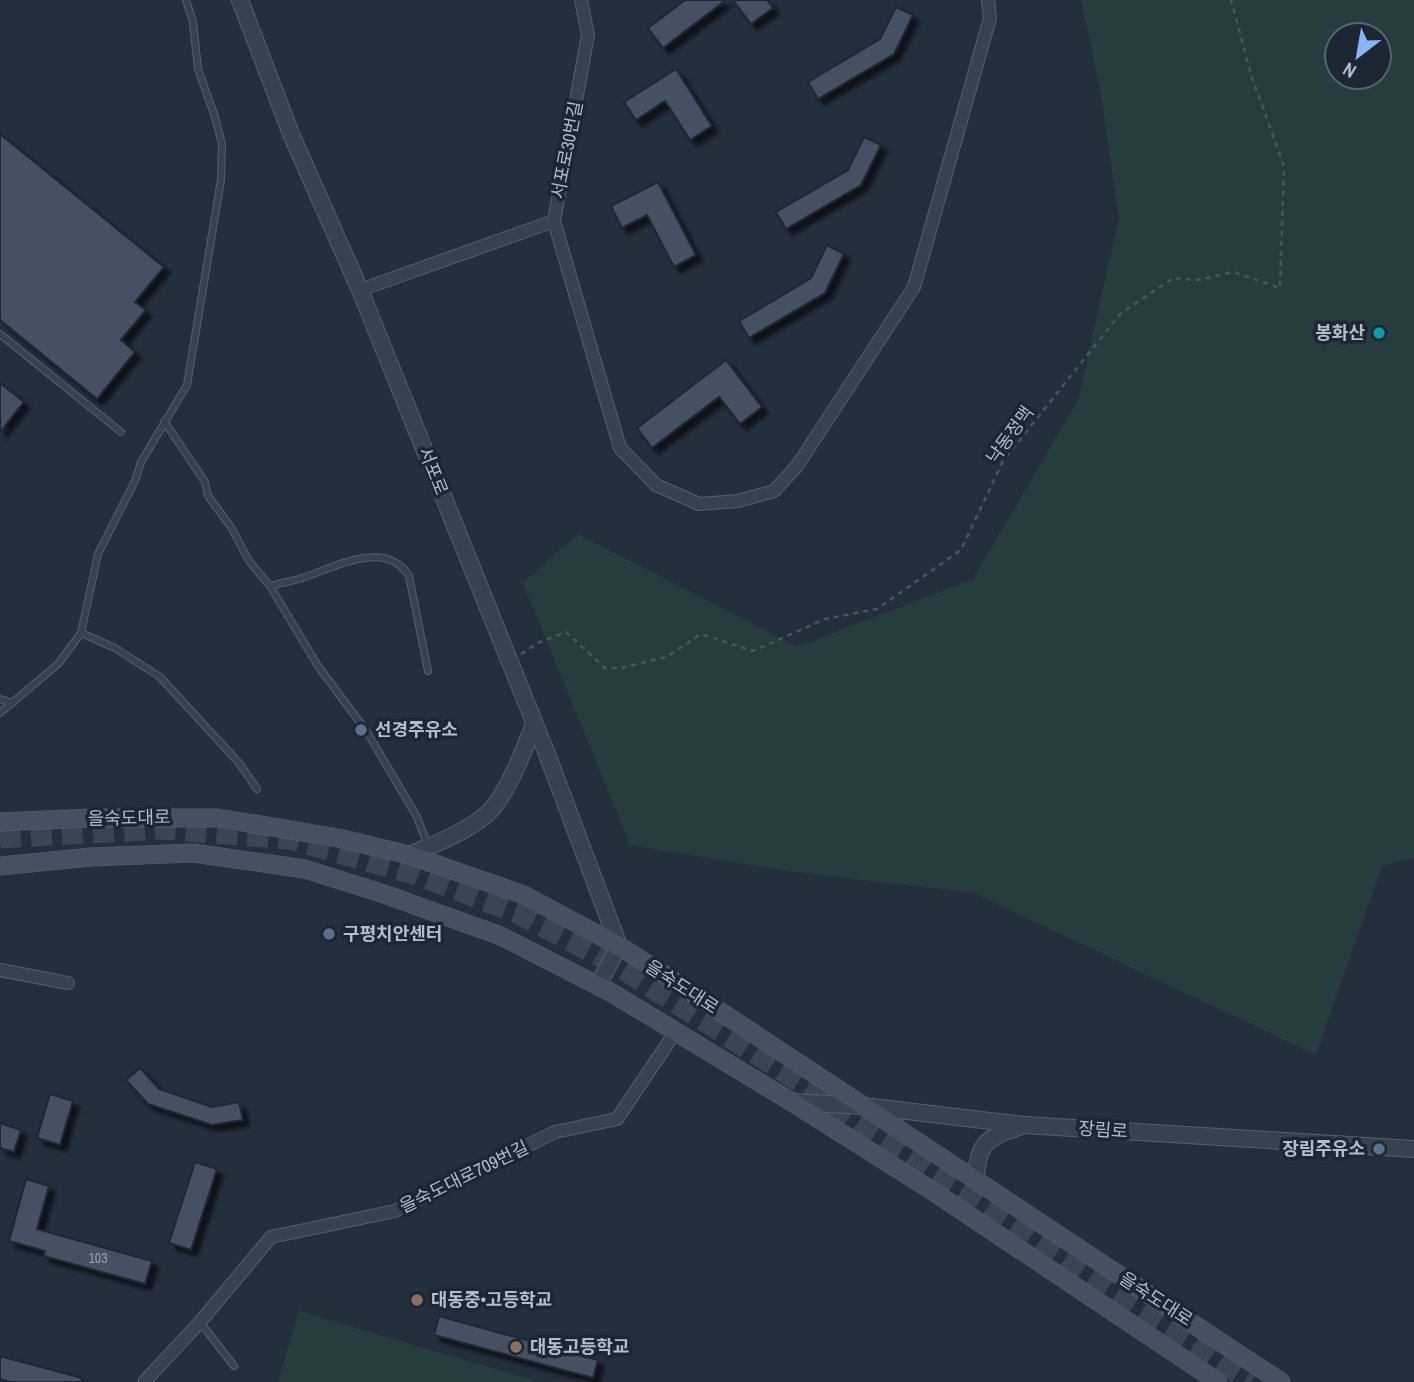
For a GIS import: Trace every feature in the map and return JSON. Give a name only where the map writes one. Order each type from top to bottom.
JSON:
[{"type":"main road","name":"을숙도대로","points":[[0,822],[91,818],[218,818],[338,838],[409,855],[524,895],[619,946],[1281,1382]]},
{"type":"main road","name":"을숙도대로","points":[[0,866],[91,857],[193,853],[305,869],[501,936],[598,985],[792,1102],[931,1190],[1218,1382]]},
{"type":"street","name":"서포로","points":[[240,0],[291,134],[360,290],[509,661],[619,946]]},
{"type":"street","name":"서포로30번길","points":[[360,290],[554,221],[588,35],[581,0]]},
{"type":"street","points":[[554,221],[620,448],[656,485],[699,504],[738,501],[774,491],[797,466],[914,287],[990,18],[988,0]]},
{"type":"street","points":[[409,855],[461,832],[488,813],[516,771],[534,724]]},
{"type":"street","points":[[598,985],[619,946]]},
{"type":"street","points":[[0,970],[68,983]]},
{"type":"street","name":"을숙도대로709번길","points":[[144,1382],[200,1322],[271,1237],[395,1211],[555,1132],[617,1119],[676,1031]]},
{"type":"street","name":"장림로","points":[[792,1102],[864,1106],[1024,1125],[1414,1149]]},
{"type":"street","points":[[976,1180],[977,1158],[993,1135],[1024,1125]]},
{"type":"lane","points":[[0,713],[58,664],[82,633],[98,554],[135,481],[141,462],[187,385],[221,180],[222,144],[198,69],[193,22],[186,0]]},
{"type":"lane","points":[[0,334],[121,432]]},
{"type":"lane","points":[[164,421],[205,482],[208,496],[232,527],[249,561],[270,586],[318,666],[367,732],[417,817],[428,847]]},
{"type":"lane","points":[[270,586],[303,578],[339,563],[371,558],[402,564],[409,576],[428,671]]},
{"type":"lane","points":[[82,633],[115,648],[160,677],[239,763],[257,789]]},
{"type":"lane","points":[[0,698],[13,703]]},
{"type":"lane","points":[[200,1322],[234,1366]]},
{"type":"path","name":"낙동정맥","points":[[509,661],[538,643],[566,632],[605,668],[621,668],[666,657],[701,634],[753,651],[825,619],[877,608],[961,550],[1003,461],[1120,314],[1173,278],[1198,280],[1233,272],[1280,288],[1284,166],[1252,78],[1231,0]]},
{"type":"green space","points":[[1081,0],[1414,0],[1414,858],[1382,866],[1316,1055],[974,893],[787,871],[630,845],[523,583],[578,534],[797,647],[973,579],[1078,400],[1119,218],[1100,89]]},
{"type":"green space","points":[[299,1311],[539,1382],[278,1382]]},
{"type":"building","points":[[685,0],[726,0],[663,48],[648,28]]},
{"type":"building","points":[[733,0],[767,0],[773,8],[751,24]]},
{"type":"building","points":[[896,7],[913,15],[894,54],[818,99],[808,82],[880,39]]},
{"type":"building","points":[[676,69],[712,126],[690,140],[665,101],[636,120],[624,102]]},
{"type":"building","points":[[0,134],[164,267],[135,302],[146,310],[121,340],[135,352],[97,399],[0,320]]},
{"type":"building","points":[[864,137],[881,145],[861,185],[786,229],[776,212],[848,170]]},
{"type":"building","points":[[658,182],[696,255],[674,267],[647,215],[622,228],[611,206]]},
{"type":"building","points":[[827,245],[844,254],[825,293],[749,338],[739,321],[811,278]]},
{"type":"building","points":[[726,360],[762,407],[740,424],[719,397],[652,448],[637,428]]},
{"type":"building","points":[[0,383],[24,402],[0,432]]},
{"type":"building","points":[[140,1068],[159,1089],[212,1107],[239,1102],[243,1120],[212,1125],[148,1104],[126,1080]]},
{"type":"building","points":[[50,1094],[73,1101],[60,1145],[37,1138]]},
{"type":"building","points":[[0,1123],[21,1130],[14,1152],[0,1148]]},
{"type":"building","points":[[195,1162],[217,1169],[191,1250],[169,1243]]},
{"type":"building","points":[[26,1179],[49,1186],[37,1229],[152,1261],[145,1284],[44,1256],[45,1251],[9,1241]]},
{"type":"building","name":"대동고등학교","points":[[439,1316],[598,1360],[593,1378],[434,1335]]},
{"type":"building","points":[[0,1356],[82,1378],[81,1382],[10,1382],[0,1379]]},
{"type":"tunnel","points":[[0,838],[163,829],[289,839],[417,875],[517,913],[616,965],[820,1095],[1251,1382]]},
{"type":"place","name":"봉화산","points":[[1379,333]]},
{"type":"place","name":"선경주유소","points":[[361,730]]},
{"type":"place","name":"구평치안센터","points":[[329,934]]},
{"type":"place","name":"장림주유소","points":[[1379,1149]]},
{"type":"place","name":"대동중•고등학교","points":[[417,1300]]},
{"type":"place","name":"대동고등학교","points":[[516,1347]]}]
